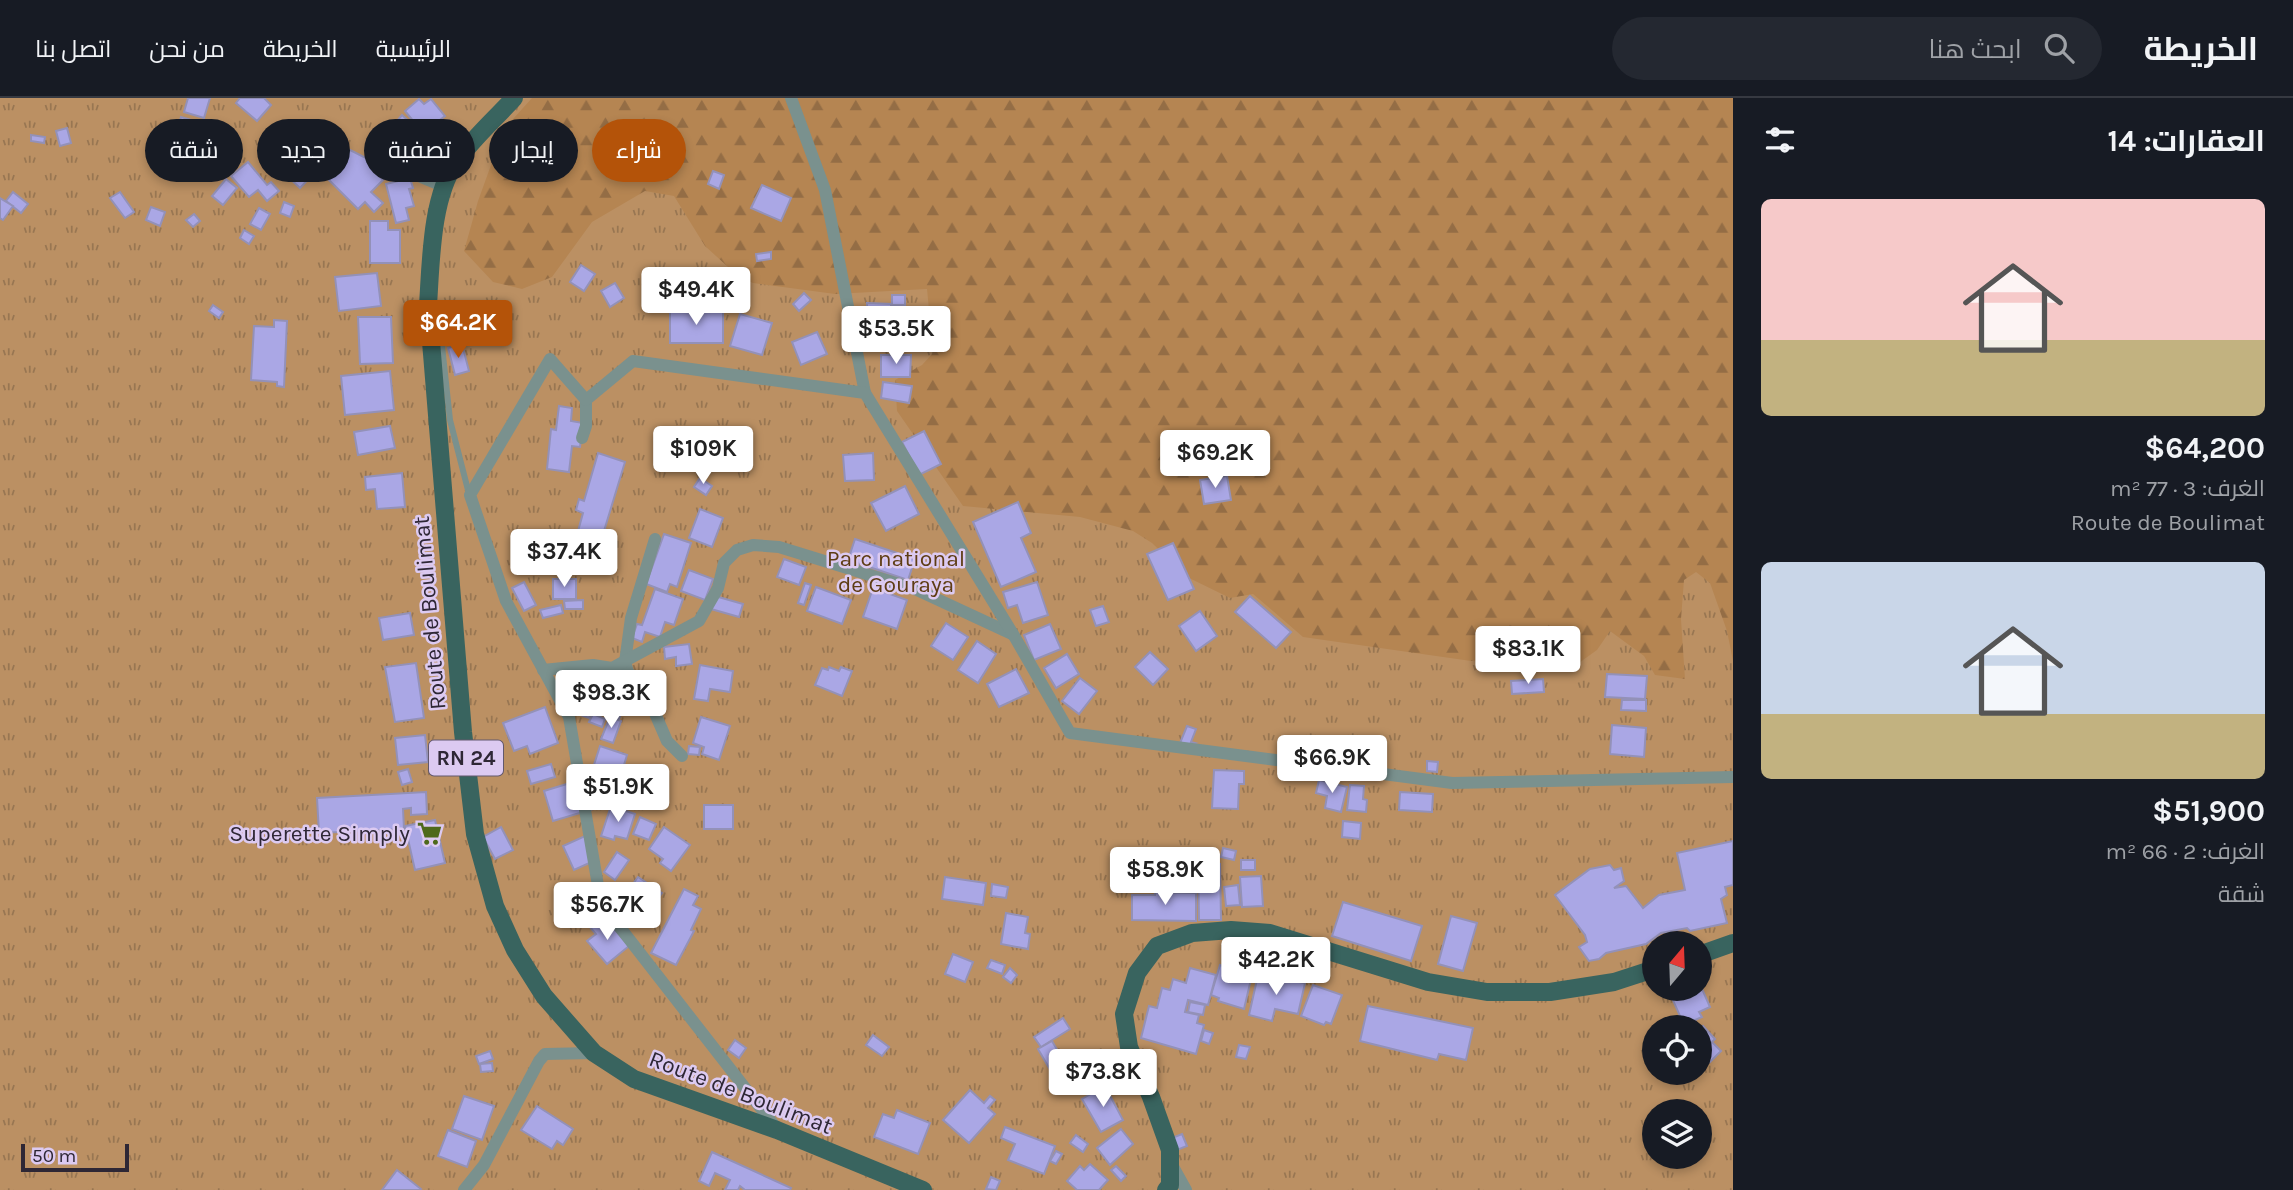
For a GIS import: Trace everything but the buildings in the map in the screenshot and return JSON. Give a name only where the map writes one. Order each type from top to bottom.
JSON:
[{"type":"main road","name":"Route de Boulimat","points":[[514,98],[455,163],[439,201],[428,304],[463,732],[475,834],[495,906],[515,950],[544,996],[594,1054],[635,1079],[777,1130],[923,1190]]},
{"type":"main road","points":[[1166,1190],[1170,1185],[1170,1150],[1129,1047],[1124,1014],[1136,973],[1157,946],[1192,933],[1231,930],[1270,933],[1429,982],[1487,992],[1550,992],[1614,982],[1642,974]]},
{"type":"main road","points":[[1712,950],[1733,943]]},
{"type":"street","points":[[791,98],[825,190],[865,393],[1013,634],[1070,733],[1452,783],[1733,777]]},
{"type":"street","points":[[433,182],[445,187]]},
{"type":"street","points":[[582,438],[586,426],[586,400],[550,359],[470,495],[506,601],[569,717],[601,903],[777,1130]]},
{"type":"street","points":[[586,400],[633,361],[865,393]]},
{"type":"street","points":[[654,539],[631,618],[625,662],[628,671],[639,683],[651,704],[667,741],[682,756]]},
{"type":"street","points":[[543,670],[593,665],[612,668],[699,621],[718,588],[724,563],[737,550],[753,545],[779,547],[915,589],[1013,634]]},
{"type":"street","points":[[464,1190],[484,1165],[545,1054],[594,1054]]},
{"type":"street","points":[[1170,1160],[1186,1190]]},
{"type":"lane","points":[[428,304],[439,318],[450,420],[470,495]]},
{"type":"green space","name":"Parc national de Gouraya","points":[[0,98],[1733,98],[1733,1190],[0,1190]]},
{"type":"green space","points":[[532,98],[1733,98],[1733,661],[1727,631],[1710,583],[1696,572],[1684,580],[1681,619],[1685,679],[1655,675],[1644,656],[1610,631],[1597,650],[1576,665],[1524,657],[1471,661],[1303,637],[1253,594],[1230,598],[1187,577],[1152,543],[1133,531],[1080,517],[963,506],[897,411],[895,380],[922,365],[933,353],[927,289],[835,294],[753,283],[739,277],[705,246],[674,196],[645,191],[592,222],[552,277],[522,289],[493,282],[464,251],[489,171],[489,182],[578,182],[578,119],[513,119]]},
{"type":"place","name":"Superette Simply","points":[[430,833]]}]
